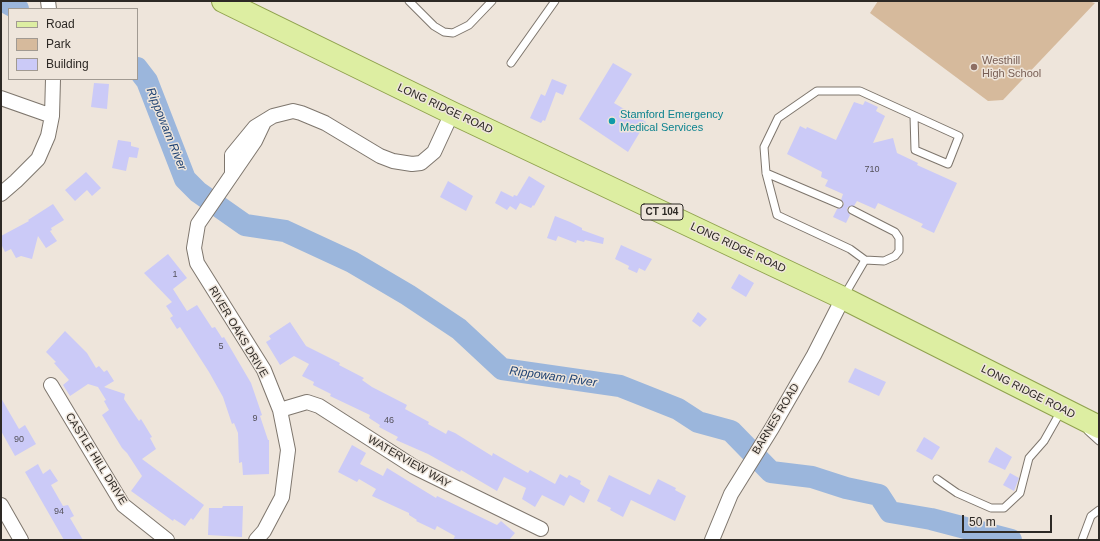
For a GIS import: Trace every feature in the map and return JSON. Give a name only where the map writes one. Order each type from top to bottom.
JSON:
[{"type":"main road","name":"LONG RIDGE ROAD","points":[[223,1],[452,113],[843,298],[1099,427]]},
{"type":"street","points":[[1,194],[38,159],[48,136],[52,116],[53,80]]},
{"type":"street","points":[[1,98],[52,116]]},
{"type":"street","name":"RIVER OAKS DRIVE","points":[[256,540],[264,531],[282,497],[288,450],[280,410],[264,370],[197,262],[194,248],[198,224],[232,174],[232,155],[246,135],[255,127],[273,116],[283,113],[301,113],[325,123],[380,156],[393,161],[412,164],[421,163],[434,152],[441,141],[452,113]]},
{"type":"street","name":"BARNES ROAD","points":[[712,540],[735,487],[772,428],[814,355],[843,298]]},
{"type":"street","name":"CASTLE HILL DRIVE","points":[[51,385],[123,505],[167,540]]},
{"type":"street","name":"WATERVIEW WAY","points":[[280,410],[307,402],[319,406],[414,467],[541,529]]},
{"type":"street","points":[[1,504],[21,540]]},
{"type":"lane","points":[[409,1],[434,26],[444,32],[453,32],[469,25],[492,1]]},
{"type":"lane","points":[[511,63],[555,1]]},
{"type":"lane","points":[[852,210],[895,232],[898,238],[898,251],[895,256],[884,261],[865,260],[850,249],[777,215],[766,172],[764,147],[778,118],[817,91],[860,91],[959,136],[948,164],[915,150],[914,116]]},
{"type":"lane","points":[[766,172],[839,204]]},
{"type":"lane","points":[[843,298],[865,260]]},
{"type":"lane","points":[[937,479],[957,493],[990,508],[1004,508],[1020,493],[1029,458],[1067,411],[1099,441]]},
{"type":"lane","points":[[1082,540],[1091,516],[1098,509]]},
{"type":"green space","name":"Westhill High School","points":[[878,1],[1088,1],[1095,3],[1003,100],[988,101],[870,13]]},
{"type":"building","name":"Stamford Emergency Medical Services","points":[[613,63],[632,74],[614,103],[646,122],[628,152],[579,119]]},
{"type":"building","points":[[552,79],[567,85],[563,95],[556,92],[545,121],[543,120],[541,123],[530,118],[541,94],[545,96]]},
{"type":"building","points":[[94,83],[109,84],[107,109],[91,107]]},
{"type":"building","points":[[865,101],[878,107],[876,111],[885,116],[873,143],[893,138],[897,153],[918,163],[917,165],[957,183],[934,233],[921,227],[923,224],[878,203],[875,209],[857,201],[854,206],[847,208],[850,215],[846,223],[833,217],[837,209],[843,206],[844,203],[841,200],[843,194],[825,186],[828,180],[821,177],[822,172],[787,154],[800,126],[806,129],[807,127],[836,140],[854,102],[863,105]]},
{"type":"building","points":[[118,140],[131,142],[131,146],[139,148],[137,158],[129,157],[126,171],[112,168]]},
{"type":"building","points":[[86,172],[101,188],[92,196],[87,190],[75,201],[65,190]]},
{"type":"building","points":[[529,176],[545,186],[534,206],[533,205],[531,208],[520,203],[516,210],[510,206],[507,210],[495,203],[501,191],[513,197],[514,195],[517,196]]},
{"type":"building","points":[[448,181],[473,196],[466,211],[440,197]]},
{"type":"building","points":[[53,204],[64,220],[51,228],[52,230],[50,231],[57,241],[46,248],[38,236],[32,259],[21,256],[16,258],[11,249],[5,252],[1,244],[1,236],[29,221],[28,220]]},
{"type":"building","points":[[555,216],[582,228],[582,230],[604,238],[603,244],[585,240],[584,242],[577,240],[576,243],[558,236],[556,241],[547,238]]},
{"type":"building","points":[[621,245],[652,259],[645,271],[639,268],[637,273],[628,269],[629,266],[615,259]]},
{"type":"building","points":[[168,254],[187,278],[173,289],[187,311],[197,305],[212,328],[215,327],[222,338],[224,337],[251,383],[262,415],[260,416],[269,440],[269,474],[243,475],[242,462],[239,463],[238,433],[234,423],[232,424],[223,397],[180,327],[177,329],[170,318],[173,316],[166,306],[172,302],[144,273]]},
{"type":"building","points":[[739,274],[754,283],[746,297],[731,288]]},
{"type":"building","points":[[698,312],[707,319],[700,327],[692,321]]},
{"type":"building","points":[[290,322],[306,346],[340,363],[339,365],[364,378],[362,380],[372,387],[407,405],[405,409],[429,422],[428,424],[446,434],[448,430],[455,433],[492,456],[493,453],[528,473],[530,470],[555,484],[560,474],[567,478],[569,475],[581,481],[580,484],[590,490],[584,503],[570,495],[564,506],[542,495],[535,507],[522,499],[526,488],[504,477],[497,491],[461,470],[460,472],[428,454],[396,440],[398,437],[379,427],[380,425],[369,418],[370,415],[330,396],[331,394],[313,385],[314,382],[302,376],[309,364],[294,356],[280,365],[266,342],[271,339],[269,336]]},
{"type":"building","points":[[65,331],[87,353],[96,368],[99,366],[104,372],[107,370],[114,381],[104,387],[125,394],[124,399],[139,421],[141,419],[152,437],[150,438],[156,449],[142,459],[204,505],[193,520],[191,518],[185,526],[174,519],[173,521],[131,491],[142,476],[122,448],[102,415],[109,410],[104,401],[106,400],[98,387],[88,384],[70,396],[63,385],[69,380],[54,363],[56,362],[46,352]]},
{"type":"building","points":[[855,368],[886,382],[879,396],[848,382]]},
{"type":"building","points":[[1,398],[19,429],[25,425],[36,444],[15,456],[1,431]]},
{"type":"building","points":[[924,437],[940,447],[932,460],[916,451]]},
{"type":"building","points":[[352,445],[366,453],[360,464],[383,476],[387,468],[436,498],[437,496],[497,525],[501,521],[515,533],[509,540],[453,540],[455,536],[437,526],[435,530],[416,521],[417,520],[409,515],[409,513],[372,496],[376,489],[359,479],[357,482],[338,472]]},
{"type":"building","points":[[996,447],[1012,457],[1005,470],[988,462]]},
{"type":"building","points":[[38,464],[43,474],[50,469],[58,481],[51,485],[63,506],[68,505],[74,516],[70,518],[83,540],[64,540],[25,472]]},
{"type":"building","points":[[1010,473],[1019,478],[1014,491],[1003,485]]},
{"type":"building","points":[[609,475],[650,495],[658,479],[676,488],[675,490],[686,496],[675,521],[631,500],[623,517],[610,510],[611,508],[597,501]]},
{"type":"building","points":[[223,506],[243,506],[242,537],[208,535],[209,508],[222,508]]},
{"type":"waterway","name":"Rippowam River","points":[[3,1],[16,8]]},
{"type":"waterway","name":"Rippowam River","points":[[138,69],[147,81],[185,179],[198,192],[245,225],[285,231],[352,262],[408,295],[459,329],[502,369],[620,386],[678,409],[698,422],[731,431],[771,472],[812,477],[846,488],[879,495],[890,512],[931,519],[1011,540]]},
{"type":"place","name":"Westhill High School","points":[[974,67]]},
{"type":"place","name":"Stamford Emergency Medical Services","points":[[612,121]]}]
